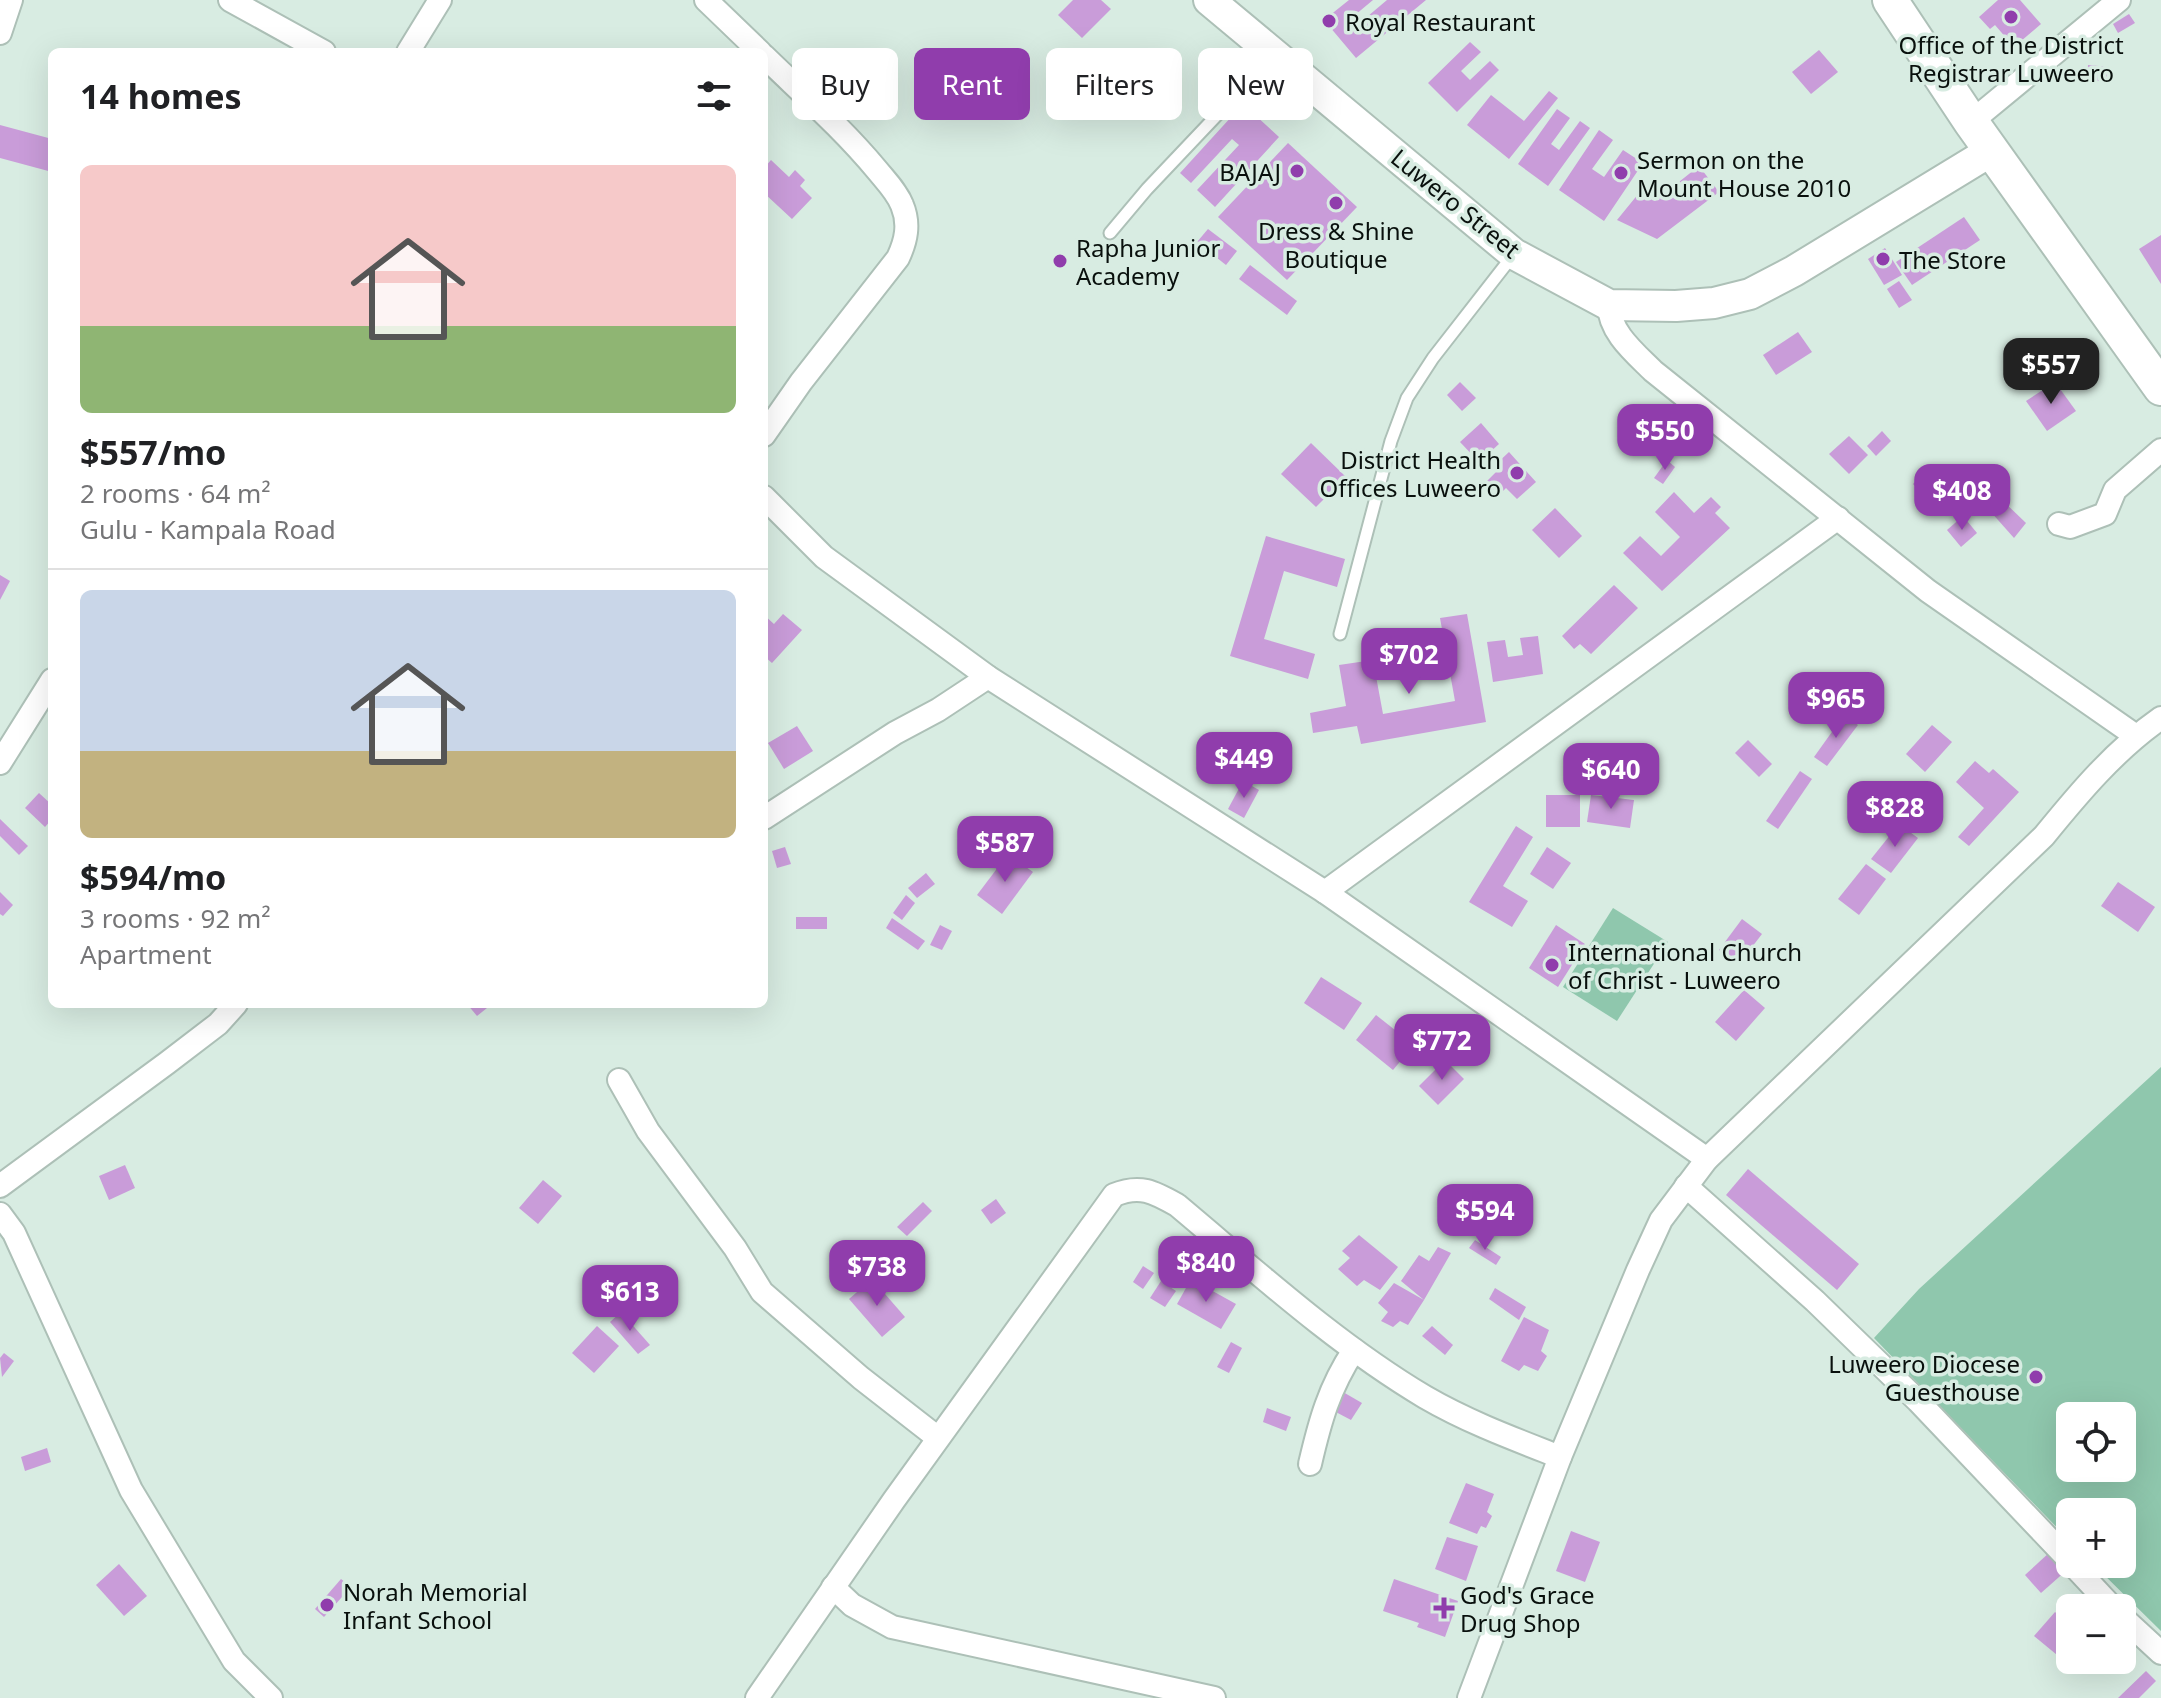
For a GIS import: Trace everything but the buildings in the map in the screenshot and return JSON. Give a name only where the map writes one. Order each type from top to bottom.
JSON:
[{"type":"main road","name":"Luwero Street","points":[[1209,0],[1266,48]]},
{"type":"main road","points":[[1890,0],[1991,151],[2161,388]]},
{"type":"main road","name":"Luwero Street","points":[[1313,87],[1514,254],[1609,305],[1676,306],[1714,303],[1750,294],[1794,271],[1991,151]]},
{"type":"street","points":[[0,33],[11,0]]},
{"type":"street","points":[[230,0],[317,48]]},
{"type":"street","points":[[410,48],[440,0]]},
{"type":"street","points":[[706,0],[756,48]]},
{"type":"street","points":[[1971,122],[2119,0]]},
{"type":"street","points":[[768,60],[862,151],[892,188],[902,205],[907,224],[905,241],[898,258],[768,429]]},
{"type":"street","points":[[1609,305],[1608,311],[1617,333],[1653,371],[1928,591],[2136,736]]},
{"type":"street","points":[[2059,524],[2070,527],[2105,514],[2115,490],[2161,450]]},
{"type":"street","points":[[768,501],[824,557],[988,677],[1325,892],[1707,1159]]},
{"type":"street","points":[[1325,892],[1838,518]]},
{"type":"street","points":[[768,815],[988,677]]},
{"type":"street","points":[[0,763],[48,686]]},
{"type":"street","points":[[1469,1698],[1560,1457],[1661,1220],[1707,1159],[2044,836],[2082,790],[2136,736],[2161,718]]},
{"type":"street","points":[[0,1186],[218,1024],[232,1008]]},
{"type":"street","points":[[619,1080],[648,1131],[735,1248],[762,1292],[861,1378],[938,1438]]},
{"type":"street","points":[[1686,1186],[1815,1301],[1906,1390],[2056,1547]]},
{"type":"street","points":[[757,1698],[938,1438],[1114,1195],[1127,1189],[1141,1188],[1177,1205],[1354,1350],[1425,1397],[1489,1430],[1560,1457]]},
{"type":"street","points":[[0,1214],[14,1233],[131,1490],[234,1661],[271,1698]]},
{"type":"street","points":[[1310,1464],[1323,1408],[1354,1350]]},
{"type":"street","points":[[2085,1578],[2100,1594]]},
{"type":"street","points":[[833,1587],[852,1605],[892,1627],[1214,1698]]},
{"type":"street","points":[[2136,1630],[2161,1653]]},
{"type":"lane","points":[[1110,233],[1212,120]]},
{"type":"lane","points":[[1340,634],[1391,441],[1407,398],[1433,358],[1514,254]]},
{"type":"green space","points":[[1613,908],[1668,942],[1617,1021],[1563,987]]},
{"type":"green space","name":"Luweero Diocese Guesthouse","points":[[2161,1067],[2161,1631],[2136,1606],[2136,1594],[2123,1594],[2107,1578],[2136,1578],[2136,1498],[2056,1498],[2056,1526],[1874,1338],[1919,1289]]},
{"type":"place","name":"Office of the District Registrar Luweero","points":[[2011,17]]},
{"type":"place","name":"Royal Restaurant","points":[[1329,21]]},
{"type":"place","name":"BAJAJ","points":[[1297,171]]},
{"type":"place","name":"Sermon on the Mount House 2010","points":[[1621,173]]},
{"type":"place","name":"Dress & Shine Boutique","points":[[1336,203]]},
{"type":"place","name":"The Store","points":[[1883,259]]},
{"type":"place","name":"Rapha Junior Academy","points":[[1060,261]]},
{"type":"place","name":"District Health Offices Luweero","points":[[1517,473]]},
{"type":"place","name":"International Church of Christ - Luweero","points":[[1552,965]]},
{"type":"place","name":"Luweero Diocese Guesthouse","points":[[2036,1377]]},
{"type":"place","name":"Norah Memorial Infant School","points":[[327,1605]]},
{"type":"place","name":"God's Grace Drug Shop","points":[[1444,1608]]}]
